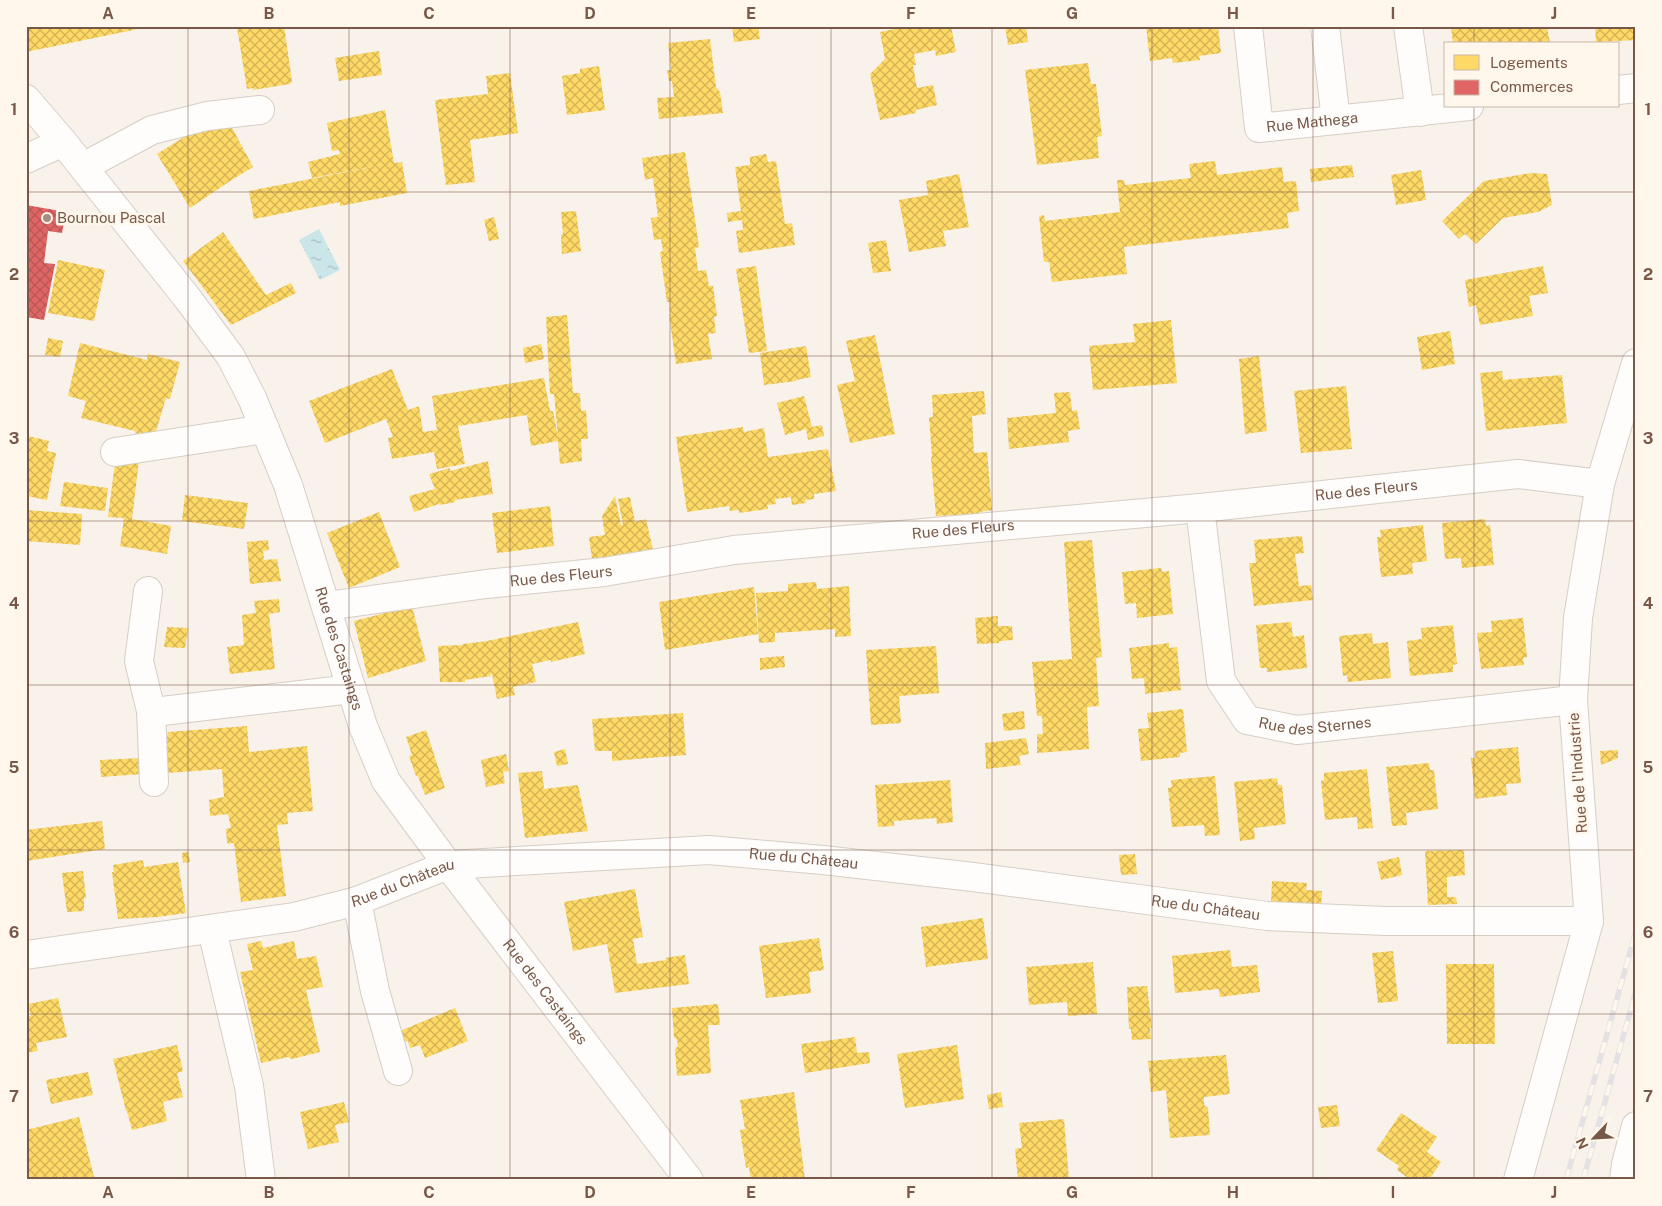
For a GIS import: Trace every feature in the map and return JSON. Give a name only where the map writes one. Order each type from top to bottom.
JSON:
[{"type":"street","name":"Rue Mathega","points":[[1248,26],[1259,128],[1453,108]]},
{"type":"street","points":[[1325,26],[1336,120]]},
{"type":"street","points":[[1408,26],[1420,112]]},
{"type":"street","points":[[1620,90],[1636,88]]},
{"type":"street","name":"Rue des Castaings","points":[[26,99],[83,167],[231,356],[265,429],[288,485],[363,726],[386,781],[689,1180]]},
{"type":"street","points":[[83,167],[152,130],[207,116],[260,110]]},
{"type":"street","points":[[26,159],[63,142]]},
{"type":"street","name":"Rue de l'Industrie","points":[[1518,1180],[1589,921],[1573,700],[1578,618],[1600,484],[1636,363]]},
{"type":"street","points":[[115,452],[265,429]]},
{"type":"street","name":"Rue des Fleurs","points":[[327,606],[486,584],[604,572],[734,550],[1200,508],[1518,474],[1600,484]]},
{"type":"street","name":"Rue des Sternes","points":[[1200,508],[1221,681],[1247,720],[1297,730],[1573,700]]},
{"type":"street","points":[[148,591],[139,661],[151,711],[154,782]]},
{"type":"street","points":[[151,711],[352,689]]},
{"type":"street","name":"Rue du Château","points":[[26,955],[294,917],[357,901],[448,865],[709,850],[823,860],[955,875],[1267,916],[1385,921],[1589,921]]},
{"type":"street","points":[[357,901],[375,991],[398,1071]]},
{"type":"street","points":[[212,930],[249,1086],[261,1180]]},
{"type":"street","points":[[1624,1180],[1626,1164],[1636,1126]]},
{"type":"water","points":[[319,229],[340,270],[320,280],[299,240]]},
{"type":"building: Logements","points":[[26,26],[148,26],[148,27],[26,52]]},
{"type":"building: Logements","points":[[284,26],[292,81],[290,84],[253,90],[253,88],[247,89],[237,27]]},
{"type":"building: Logements","points":[[732,26],[758,26],[760,39],[734,42]]},
{"type":"building: Logements","points":[[909,26],[951,26],[956,52],[936,56],[935,50],[914,54],[916,65],[913,65],[917,88],[933,85],[937,105],[916,110],[916,113],[880,120],[870,74],[885,59],[880,32]]},
{"type":"building: Logements","points":[[1005,26],[1026,26],[1028,42],[1008,45]]},
{"type":"building: Logements","points":[[1146,26],[1218,26],[1221,53],[1199,56],[1200,60],[1173,63],[1172,58],[1150,61]]},
{"type":"building: Logements","points":[[1451,26],[1547,26],[1550,42],[1453,42]]},
{"type":"building: Logements","points":[[1595,26],[1636,26],[1636,40],[1596,42]]},
{"type":"building: Logements","points":[[710,39],[716,87],[720,92],[723,113],[659,119],[657,98],[674,97],[672,81],[669,81],[667,70],[671,70],[668,43]]},
{"type":"building: Logements","points":[[379,51],[382,75],[339,81],[335,58]]},
{"type":"building: Logements","points":[[1088,63],[1091,84],[1096,84],[1102,136],[1097,137],[1099,158],[1037,165],[1025,70]]},
{"type":"building: Logements","points":[[599,66],[605,110],[567,115],[562,76],[580,73],[580,69]]},
{"type":"building: Logements","points":[[510,73],[518,133],[470,140],[475,182],[446,185],[435,100],[488,94],[486,76]]},
{"type":"building: Logements","points":[[385,110],[394,163],[402,162],[407,193],[340,206],[340,202],[254,219],[249,191],[387,164],[312,178],[308,162],[340,154],[339,150],[332,151],[327,123]]},
{"type":"building: Logements","points":[[223,121],[229,122],[253,167],[190,208],[157,154],[200,127],[203,132]]},
{"type":"building: Logements","points":[[685,152],[699,247],[695,248],[698,271],[706,270],[709,286],[713,286],[717,316],[714,317],[716,333],[708,334],[712,359],[676,364],[669,302],[667,302],[660,252],[663,251],[661,239],[654,240],[651,218],[658,217],[653,178],[645,180],[642,158]]},
{"type":"building: Logements","points":[[766,154],[768,162],[776,161],[785,224],[792,223],[795,245],[739,253],[736,231],[743,230],[742,220],[728,222],[727,213],[741,211],[735,167],[750,165],[750,157]]},
{"type":"building: Logements","points":[[1215,161],[1217,175],[1282,167],[1284,182],[1296,181],[1299,211],[1287,213],[1289,228],[1124,247],[1127,274],[1052,282],[1049,262],[1044,262],[1039,216],[1044,215],[1045,221],[1120,212],[1117,180],[1124,180],[1125,185],[1191,178],[1189,164]]},
{"type":"building: Logements","points":[[1352,165],[1354,177],[1311,182],[1310,169]]},
{"type":"building: Logements","points":[[1421,170],[1426,200],[1396,205],[1391,175]]},
{"type":"building: Logements","points":[[1531,173],[1547,174],[1552,205],[1538,212],[1503,218],[1476,244],[1465,234],[1459,239],[1442,221],[1484,181]]},
{"type":"building: Logements","points":[[959,174],[969,227],[943,231],[946,246],[909,252],[899,200],[928,195],[926,181]]},
{"type":"building: Logements","points":[[576,211],[581,251],[562,254],[561,212]]},
{"type":"building: Logements","points":[[494,217],[499,239],[489,241],[484,220]]},
{"type":"building: Logements","points":[[223,232],[266,295],[291,283],[296,293],[231,325],[183,261]]},
{"type":"building: Logements","points":[[886,240],[891,271],[873,273],[868,243]]},
{"type":"building: Logements","points":[[58,260],[105,270],[94,321],[48,313]]},
{"type":"building: Logements","points":[[756,266],[767,351],[749,353],[736,269]]},
{"type":"building: Logements","points":[[1543,266],[1548,293],[1529,296],[1533,316],[1480,325],[1476,305],[1469,307],[1465,280]]},
{"type":"building: Logements","points":[[567,315],[573,393],[580,393],[581,411],[586,410],[588,439],[581,439],[582,461],[560,464],[558,441],[531,446],[527,415],[458,426],[465,464],[437,469],[434,452],[392,459],[388,438],[393,437],[386,419],[325,443],[309,401],[392,369],[408,410],[419,406],[423,432],[437,430],[432,396],[544,378],[550,411],[553,411],[558,437],[554,394],[550,394],[546,317]]},
{"type":"building: Logements","points":[[1171,320],[1177,383],[1093,390],[1089,346],[1135,342],[1133,324]]},
{"type":"building: Logements","points":[[1450,331],[1455,364],[1422,370],[1417,337]]},
{"type":"building: Logements","points":[[875,335],[895,434],[850,443],[837,385],[855,381],[846,341]]},
{"type":"building: Logements","points":[[48,338],[63,341],[60,357],[45,355]]},
{"type":"building: Logements","points":[[80,343],[147,360],[148,354],[180,362],[170,399],[166,398],[154,438],[135,433],[135,431],[81,418],[86,401],[68,396]]},
{"type":"building: Logements","points":[[541,344],[544,359],[525,363],[523,348]]},
{"type":"building: Logements","points":[[806,346],[811,377],[764,385],[760,353]]},
{"type":"building: Logements","points":[[1259,356],[1267,431],[1245,434],[1239,359]]},
{"type":"building: Logements","points":[[1502,371],[1503,380],[1562,375],[1567,423],[1486,431],[1480,373]]},
{"type":"building: Logements","points":[[1346,386],[1352,449],[1301,453],[1294,391]]},
{"type":"building: Logements","points":[[984,391],[986,414],[972,416],[974,453],[987,452],[992,510],[979,512],[979,514],[936,516],[929,417],[933,417],[932,395]]},
{"type":"building: Logements","points":[[1070,392],[1072,411],[1077,410],[1080,429],[1068,431],[1069,442],[1009,449],[1007,418],[1056,413],[1054,393]]},
{"type":"building: Logements","points":[[804,396],[812,427],[822,425],[824,436],[808,440],[806,429],[785,435],[777,403]]},
{"type":"building: Logements","points":[[743,427],[744,432],[764,428],[768,457],[828,449],[836,491],[814,494],[814,499],[805,500],[806,503],[792,505],[791,497],[775,499],[776,504],[767,505],[768,509],[739,513],[739,510],[730,511],[729,506],[687,512],[676,437]]},
{"type":"building: Logements","points":[[28,436],[49,441],[47,451],[56,453],[47,500],[26,496],[26,447]]},
{"type":"building: Logements","points":[[139,460],[132,519],[171,526],[167,554],[120,546],[124,518],[108,517],[115,463]]},
{"type":"building: Logements","points":[[488,461],[493,494],[455,500],[455,502],[439,504],[414,512],[409,496],[435,489],[429,474],[450,468],[450,471]]},
{"type":"building: Logements","points":[[64,482],[108,488],[105,511],[60,506]]},
{"type":"building: Logements","points":[[185,495],[248,503],[244,529],[182,521]]},
{"type":"building: Logements","points":[[615,496],[621,525],[623,525],[618,499],[630,497],[635,522],[646,519],[653,550],[629,556],[628,554],[592,559],[589,537],[605,535],[602,516]]},
{"type":"building: Logements","points":[[550,506],[554,546],[497,553],[492,513]]},
{"type":"building: Logements","points":[[26,510],[82,514],[80,545],[26,541]]},
{"type":"building: Logements","points":[[379,512],[400,567],[349,588],[327,533]]},
{"type":"building: Logements","points":[[1485,519],[1486,526],[1490,525],[1494,565],[1462,568],[1461,558],[1445,559],[1442,523]]},
{"type":"building: Logements","points":[[1423,525],[1427,561],[1412,563],[1413,574],[1381,577],[1377,537],[1381,537],[1380,530]]},
{"type":"building: Logements","points":[[1302,536],[1304,553],[1295,554],[1299,586],[1311,585],[1313,600],[1254,606],[1249,563],[1256,563],[1254,540]]},
{"type":"building: Logements","points":[[268,540],[269,550],[263,551],[264,560],[277,559],[281,581],[250,584],[247,542]]},
{"type":"building: Logements","points":[[1092,540],[1102,657],[1096,658],[1099,706],[1087,707],[1089,749],[1037,753],[1037,734],[1043,734],[1042,716],[1037,716],[1032,662],[1072,659],[1064,542]]},
{"type":"building: Logements","points":[[1161,568],[1162,572],[1169,571],[1173,614],[1137,618],[1136,603],[1125,604],[1122,572]]},
{"type":"building: Logements","points":[[816,582],[817,589],[849,586],[851,636],[835,637],[835,629],[775,633],[775,642],[759,643],[756,593],[788,591],[788,584]]},
{"type":"building: Logements","points":[[754,587],[758,634],[665,650],[659,602]]},
{"type":"building: Logements","points":[[279,599],[280,612],[269,614],[275,669],[230,674],[227,647],[244,645],[242,615],[256,613],[254,601]]},
{"type":"building: Logements","points":[[412,606],[426,661],[368,678],[354,621]]},
{"type":"building: Logements","points":[[998,616],[998,626],[1012,626],[1013,640],[977,644],[975,618]]},
{"type":"building: Logements","points":[[1523,618],[1527,657],[1523,658],[1524,665],[1481,669],[1477,633],[1492,632],[1491,621]]},
{"type":"building: Logements","points":[[578,622],[585,654],[551,662],[551,660],[532,664],[536,682],[513,687],[515,695],[497,699],[492,674],[490,674],[491,676],[465,680],[465,682],[440,682],[438,646],[463,645],[487,641]]},
{"type":"building: Logements","points":[[1291,622],[1293,637],[1304,635],[1307,668],[1267,672],[1267,668],[1260,668],[1256,625]]},
{"type":"building: Logements","points":[[1453,625],[1457,664],[1453,665],[1453,672],[1410,676],[1407,641],[1422,639],[1421,628]]},
{"type":"building: Logements","points":[[167,627],[188,628],[185,648],[164,647]]},
{"type":"building: Logements","points":[[1372,633],[1373,644],[1388,642],[1391,678],[1348,682],[1347,675],[1343,676],[1339,636]]},
{"type":"building: Logements","points":[[1169,643],[1169,648],[1177,647],[1181,690],[1145,694],[1144,678],[1132,679],[1129,648]]},
{"type":"building: Logements","points":[[936,646],[939,693],[899,696],[901,723],[871,725],[866,650]]},
{"type":"building: Logements","points":[[784,656],[785,667],[760,670],[760,658]]},
{"type":"building: Logements","points":[[1183,709],[1187,752],[1180,753],[1180,757],[1141,761],[1138,729],[1149,728],[1147,713]]},
{"type":"building: Logements","points":[[1024,711],[1025,729],[1004,731],[1002,714]]},
{"type":"building: Logements","points":[[683,713],[686,755],[612,761],[612,751],[595,751],[592,719]]},
{"type":"building: Logements","points":[[247,726],[249,752],[307,746],[313,811],[287,813],[288,824],[277,825],[286,896],[241,902],[234,843],[228,844],[227,842],[226,829],[231,828],[228,814],[210,816],[209,800],[224,797],[222,769],[167,773],[166,740],[168,732]]},
{"type":"building: Logements","points":[[426,730],[445,788],[425,795],[409,756],[412,755],[406,737]]},
{"type":"building: Logements","points":[[1026,738],[1029,754],[1019,756],[1021,765],[986,769],[985,743]]},
{"type":"building: Logements","points":[[1518,747],[1521,783],[1506,784],[1507,795],[1475,799],[1471,758],[1475,758],[1475,751]]},
{"type":"building: Logements","points":[[565,749],[568,764],[557,766],[554,752]]},
{"type":"building: Logements","points":[[1618,750],[1618,758],[1601,765],[1600,751]]},
{"type":"building: Logements","points":[[506,754],[509,771],[503,772],[505,783],[486,787],[481,760]]},
{"type":"building: Logements","points":[[141,758],[142,774],[101,777],[100,760]]},
{"type":"building: Logements","points":[[1429,763],[1430,770],[1434,770],[1438,809],[1406,813],[1407,825],[1392,826],[1386,767]]},
{"type":"building: Logements","points":[[1367,769],[1373,828],[1358,829],[1357,817],[1325,820],[1321,781],[1324,780],[1324,773]]},
{"type":"building: Logements","points":[[542,771],[544,789],[578,785],[588,831],[525,838],[518,773]]},
{"type":"building: Logements","points":[[1215,776],[1220,835],[1205,836],[1204,825],[1172,827],[1168,788],[1172,787],[1171,780]]},
{"type":"building: Logements","points":[[1277,778],[1278,785],[1282,785],[1286,824],[1254,828],[1255,839],[1240,841],[1234,782]]},
{"type":"building: Logements","points":[[950,780],[953,822],[937,824],[936,818],[894,821],[894,826],[878,827],[875,785]]},
{"type":"building: Logements","points":[[102,821],[105,849],[26,861],[26,830]]},
{"type":"building: Logements","points":[[1464,850],[1465,875],[1447,877],[1447,897],[1456,897],[1457,904],[1428,905],[1425,851]]},
{"type":"building: Logements","points":[[188,852],[190,862],[183,863],[182,853]]},
{"type":"building: Logements","points":[[1135,854],[1137,874],[1121,875],[1119,855]]},
{"type":"building: Logements","points":[[1399,857],[1402,875],[1381,880],[1377,862]]},
{"type":"building: Logements","points":[[143,860],[144,867],[178,862],[186,913],[118,919],[112,872],[114,872],[113,865]]},
{"type":"building: Logements","points":[[83,871],[86,898],[84,898],[84,911],[67,912],[62,873]]},
{"type":"building: Logements","points":[[1272,881],[1307,883],[1306,890],[1322,891],[1321,906],[1271,905]]},
{"type":"building: Logements","points":[[635,889],[643,937],[633,939],[637,964],[685,955],[689,984],[615,993],[607,944],[573,951],[564,902]]},
{"type":"building: Logements","points":[[983,918],[988,959],[926,967],[921,927]]},
{"type":"building: Logements","points":[[819,938],[824,970],[809,972],[811,993],[766,998],[759,946]]},
{"type":"building: Logements","points":[[261,941],[263,948],[294,941],[297,959],[316,956],[323,987],[306,990],[320,1052],[292,1059],[288,1057],[261,1063],[240,972],[253,970],[247,944]]},
{"type":"building: Logements","points":[[1230,950],[1232,967],[1257,965],[1260,992],[1220,997],[1219,989],[1175,993],[1172,956]]},
{"type":"building: Logements","points":[[1393,951],[1398,1001],[1378,1003],[1372,953]]},
{"type":"building: Logements","points":[[1093,962],[1097,1014],[1068,1016],[1067,1002],[1029,1005],[1026,967]]},
{"type":"building: Logements","points":[[1446,964],[1494,964],[1495,1044],[1447,1044]]},
{"type":"building: Logements","points":[[1147,986],[1152,1028],[1150,1028],[1151,1039],[1132,1040],[1131,1029],[1129,1029],[1127,987]]},
{"type":"building: Logements","points":[[58,998],[67,1037],[36,1043],[38,1051],[26,1053],[26,1016],[31,1016],[28,1004]]},
{"type":"building: Logements","points":[[718,1004],[720,1025],[708,1025],[711,1073],[677,1076],[675,1049],[678,1046],[677,1040],[674,1037],[672,1008]]},
{"type":"building: Logements","points":[[455,1008],[468,1041],[425,1058],[420,1045],[410,1048],[408,1041],[405,1042],[400,1031]]},
{"type":"building: Logements","points":[[855,1037],[857,1053],[869,1052],[870,1063],[805,1073],[801,1044]]},
{"type":"building: Logements","points":[[177,1045],[183,1071],[177,1073],[183,1097],[163,1102],[167,1121],[132,1130],[113,1059]]},
{"type":"building: Logements","points":[[957,1045],[964,1099],[905,1108],[897,1054]]},
{"type":"building: Logements","points":[[1226,1055],[1230,1094],[1204,1097],[1204,1105],[1208,1108],[1210,1135],[1170,1138],[1166,1090],[1151,1092],[1148,1061]]},
{"type":"building: Logements","points":[[88,1072],[93,1095],[51,1104],[46,1080]]},
{"type":"building: Logements","points":[[794,1092],[805,1180],[751,1180],[749,1167],[746,1168],[740,1130],[745,1129],[740,1100]]},
{"type":"building: Logements","points":[[1001,1092],[1003,1107],[989,1109],[987,1095]]},
{"type":"building: Logements","points":[[344,1102],[349,1122],[335,1125],[339,1142],[308,1149],[300,1112]]},
{"type":"building: Logements","points":[[1337,1105],[1340,1126],[1321,1128],[1318,1107]]},
{"type":"building: Logements","points":[[1401,1113],[1437,1137],[1427,1152],[1441,1162],[1429,1180],[1419,1180],[1415,1177],[1411,1180],[1397,1170],[1399,1166],[1376,1150]]},
{"type":"building: Logements","points":[[79,1117],[94,1177],[83,1180],[26,1180],[26,1130]]},
{"type":"building: Logements","points":[[1064,1119],[1069,1180],[1018,1180],[1015,1149],[1022,1148],[1019,1123]]},
{"type":"building: Commerces","points":[[26,205],[66,212],[62,233],[48,231],[44,263],[55,264],[44,320],[26,317]]},
{"type":"railway","points":[[1566,1180],[1636,931]]},
{"type":"railway","points":[[1583,1180],[1636,991]]},
{"type":"place","name":"Bournou Pascal","points":[[47,218]]}]
